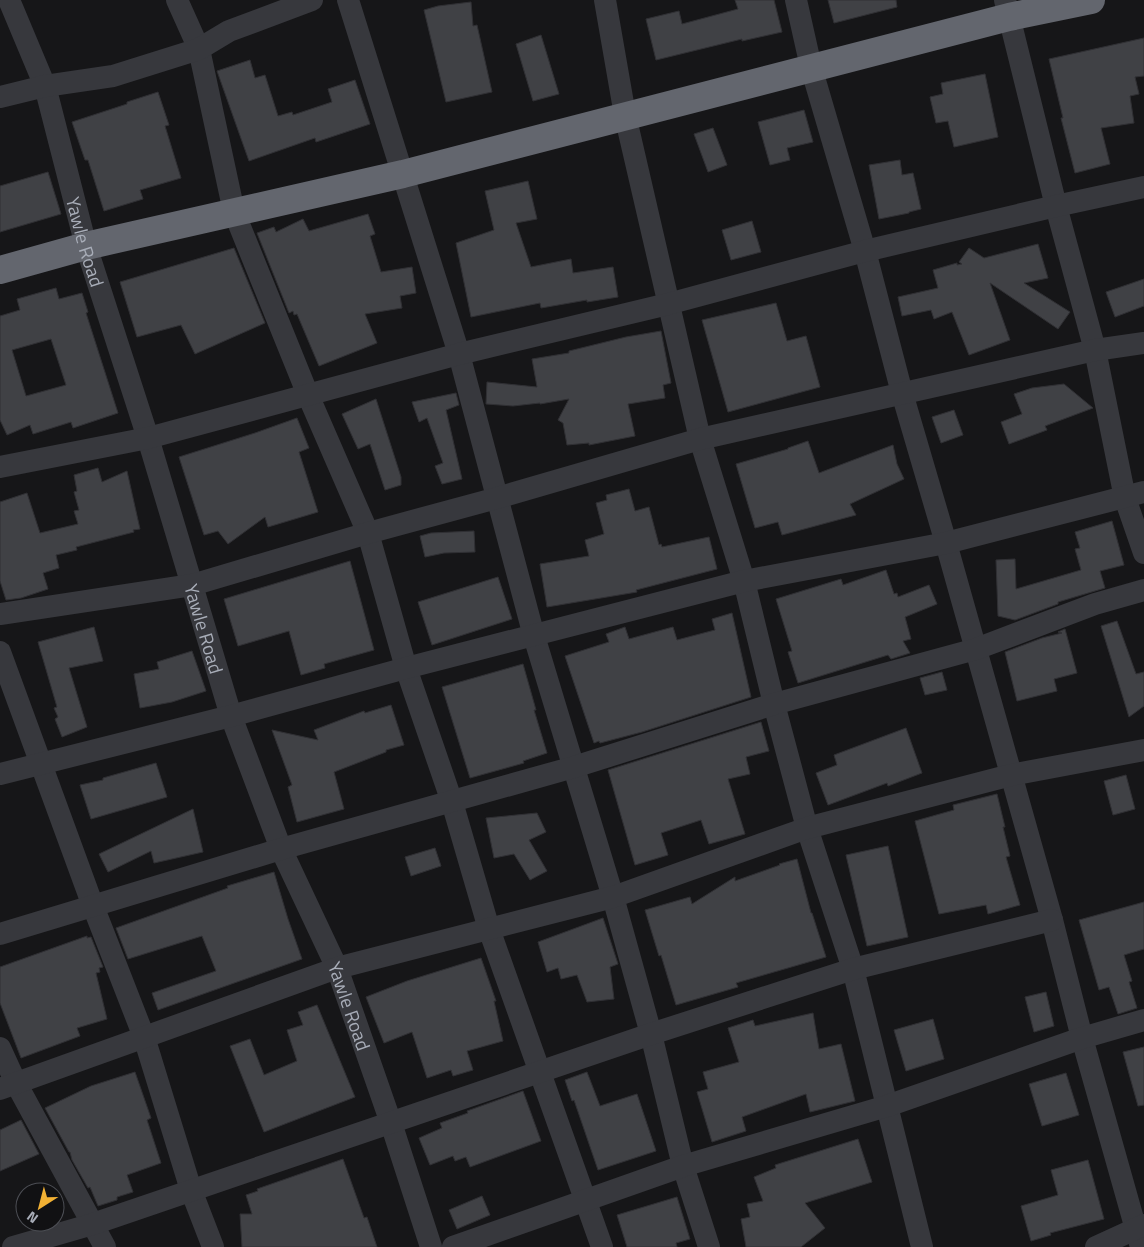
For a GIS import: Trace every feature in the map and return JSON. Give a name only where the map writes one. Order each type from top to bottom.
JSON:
[{"type":"highway","points":[[0,270],[86,246],[403,174],[812,68],[1007,9],[1091,0]]},
{"type":"street","name":"Yawle Road","points":[[9,0],[45,86],[86,246],[148,438],[231,716],[281,850],[337,968],[391,1123],[431,1247]]},
{"type":"street","points":[[178,0],[199,48],[234,212],[308,395],[368,533],[406,668],[452,802],[490,929],[602,1247]]},
{"type":"street","points":[[0,97],[45,86],[113,76],[199,48],[229,31],[312,0]]},
{"type":"street","points":[[348,0],[459,354],[534,636],[613,897],[651,1034],[683,1166],[710,1247]]},
{"type":"street","points":[[605,0],[625,115],[700,439],[744,581],[774,704],[808,828],[853,969],[922,1247]]},
{"type":"street","points":[[796,0],[812,68],[865,251],[902,393],[946,542],[1052,920],[1082,1038],[1140,1234],[1096,1247]]},
{"type":"street","points":[[1007,9],[1056,206],[1134,495],[1144,553]]},
{"type":"street","points":[[0,467],[148,438],[459,354],[668,304],[865,251],[1144,187]]},
{"type":"street","points":[[0,614],[192,585],[700,439],[1095,350],[1144,342]]},
{"type":"street","points":[[0,774],[231,716],[406,668],[744,581],[946,542],[1134,495]]},
{"type":"street","points":[[0,934],[281,850],[574,767],[774,704],[976,649],[1095,604],[1144,590]]},
{"type":"street","points":[[0,652],[93,906],[144,1037],[192,1190],[213,1247]]},
{"type":"street","points":[[8,1086],[337,968],[613,897],[808,828],[1011,774],[1144,750]]},
{"type":"street","points":[[13,1247],[93,1224],[651,1034],[853,969],[1052,920]]},
{"type":"street","points":[[453,1247],[683,1166],[887,1106],[1082,1038],[1144,1020]]},
{"type":"street","points":[[0,1048],[8,1086],[93,1224],[105,1247]]},
{"type":"building","points":[[735,0],[774,0],[782,32],[742,41],[742,39],[656,60],[646,19],[679,11],[682,24],[738,9]]},
{"type":"building","points":[[828,0],[896,0],[897,7],[834,23]]},
{"type":"building","points":[[471,2],[473,26],[477,25],[492,92],[446,102],[424,10],[438,6]]},
{"type":"building","points":[[541,35],[559,94],[533,101],[516,44]]},
{"type":"building","points":[[1144,38],[1144,76],[1135,77],[1139,94],[1130,96],[1134,123],[1101,128],[1110,164],[1075,173],[1049,59]]},
{"type":"building","points":[[250,60],[255,78],[265,75],[278,116],[292,112],[293,115],[332,102],[328,89],[355,80],[370,124],[316,142],[315,138],[249,161],[217,71]]},
{"type":"building","points":[[985,74],[998,137],[954,147],[948,121],[936,123],[930,97],[943,94],[941,83]]},
{"type":"building","points":[[158,92],[169,125],[165,126],[181,178],[140,190],[143,199],[104,211],[88,160],[85,160],[72,122]]},
{"type":"building","points":[[804,110],[813,142],[787,148],[790,160],[770,165],[758,122]]},
{"type":"building","points":[[713,128],[727,165],[708,172],[694,134]]},
{"type":"building","points":[[900,160],[902,175],[913,173],[921,209],[879,219],[869,165]]},
{"type":"building","points":[[48,172],[61,214],[0,232],[0,186]]},
{"type":"building","points":[[528,181],[537,219],[516,223],[531,267],[571,259],[573,273],[613,267],[618,297],[541,308],[540,303],[471,317],[456,243],[494,230],[485,191]]},
{"type":"building","points":[[368,214],[375,234],[370,236],[381,272],[412,267],[416,293],[400,296],[402,308],[365,314],[377,343],[319,366],[297,314],[294,315],[293,311],[289,313],[257,233],[274,227],[276,232],[303,219],[309,231]]},
{"type":"building","points":[[752,221],[761,252],[731,260],[722,230]]},
{"type":"building","points":[[1038,244],[1048,278],[1024,283],[1070,312],[1058,329],[990,283],[1010,340],[969,355],[952,312],[934,319],[931,310],[902,316],[898,297],[938,288],[933,270],[957,263],[957,265],[962,264],[959,262],[969,248],[984,258]]},
{"type":"building","points":[[234,248],[265,323],[195,354],[181,325],[137,337],[120,282]]},
{"type":"building","points":[[1144,279],[1144,306],[1115,317],[1106,292]]},
{"type":"building","points":[[56,288],[59,299],[82,293],[88,312],[86,313],[118,413],[73,428],[71,422],[33,434],[30,425],[7,435],[0,420],[0,316],[20,310],[17,299]],"holes":[[[51,339],[66,385],[26,396],[12,350]]]},
{"type":"building","points":[[776,303],[787,341],[806,336],[820,387],[728,412],[702,320]]},
{"type":"building","points":[[661,331],[671,383],[663,385],[665,398],[628,404],[635,436],[589,445],[589,443],[567,445],[563,423],[558,420],[569,399],[513,406],[486,404],[487,382],[537,387],[532,359],[569,353],[569,351],[626,337]]},
{"type":"building","points":[[1064,384],[1093,408],[1045,426],[1047,430],[1009,444],[1001,422],[1022,414],[1014,394],[1032,388]]},
{"type":"building","points":[[456,393],[459,405],[446,410],[462,479],[442,484],[435,466],[443,463],[427,418],[419,422],[412,402]]},
{"type":"building","points":[[376,399],[401,477],[401,485],[385,490],[370,444],[358,449],[342,414]]},
{"type":"building","points":[[954,410],[963,435],[941,443],[932,417]]},
{"type":"building","points":[[297,418],[309,448],[299,452],[318,512],[268,527],[265,517],[228,544],[218,531],[204,535],[179,457]]},
{"type":"building","points":[[808,441],[819,473],[893,445],[897,464],[904,479],[850,504],[856,515],[782,535],[778,522],[755,528],[736,464],[788,449]]},
{"type":"building","points":[[98,468],[102,482],[127,471],[140,529],[76,547],[77,550],[56,555],[59,568],[43,573],[48,589],[21,598],[6,600],[0,581],[0,502],[27,493],[40,533],[78,524],[74,511],[79,510],[74,492],[77,491],[74,475]]},
{"type":"building","points":[[629,489],[635,511],[649,507],[659,545],[661,544],[662,547],[709,537],[717,569],[636,590],[637,592],[547,607],[540,564],[589,556],[585,540],[604,534],[596,503],[607,500],[606,495]]},
{"type":"building","points":[[1112,521],[1124,565],[1100,571],[1105,588],[1058,602],[1058,604],[1015,620],[998,616],[996,560],[1015,559],[1016,589],[1081,570],[1075,549],[1080,548],[1075,532]]},
{"type":"building","points":[[474,531],[475,552],[444,553],[425,557],[420,536],[431,533]]},
{"type":"building","points":[[350,561],[374,650],[324,664],[325,668],[301,675],[289,631],[238,646],[224,599]]},
{"type":"building","points":[[886,570],[894,594],[897,593],[898,597],[929,585],[937,604],[905,617],[911,639],[903,641],[910,653],[891,659],[888,655],[798,683],[788,652],[792,651],[776,599],[841,579],[843,585]]},
{"type":"building","points":[[498,577],[512,619],[432,645],[418,602]]},
{"type":"building","points":[[732,613],[751,697],[642,732],[594,743],[565,656],[609,642],[606,634],[625,627],[629,639],[673,627],[677,640],[715,630],[712,619]]},
{"type":"building","points":[[1117,621],[1136,674],[1144,672],[1144,706],[1129,717],[1101,626]]},
{"type":"building","points":[[94,627],[103,661],[69,668],[87,727],[62,737],[55,719],[58,717],[54,708],[57,707],[38,642]]},
{"type":"building","points":[[1065,629],[1077,673],[1054,679],[1057,691],[1017,701],[1005,652],[1042,638],[1062,633],[1058,632]]},
{"type":"building","points":[[192,651],[206,691],[172,702],[140,708],[134,674],[159,669],[157,662]]},
{"type":"building","points":[[523,664],[547,753],[523,761],[524,763],[470,778],[442,687]]},
{"type":"building","points":[[942,672],[947,690],[925,695],[920,678]]},
{"type":"building","points":[[391,705],[404,745],[386,750],[386,752],[334,772],[344,809],[297,822],[288,787],[292,785],[272,730],[318,740],[314,730],[364,711],[365,713]]},
{"type":"building","points":[[761,722],[769,751],[746,757],[750,774],[728,779],[745,834],[709,844],[701,820],[661,833],[668,855],[635,865],[608,770]]},
{"type":"building","points":[[906,728],[922,773],[888,786],[887,783],[828,805],[816,773],[837,765],[834,755]]},
{"type":"building","points":[[156,763],[167,797],[91,819],[80,785],[103,780],[103,778]]},
{"type":"building","points":[[1126,775],[1135,809],[1113,815],[1104,781]]},
{"type":"building","points":[[997,794],[1010,856],[1006,857],[1020,905],[988,914],[986,905],[939,914],[915,821],[954,810],[953,805]]},
{"type":"building","points":[[193,809],[203,852],[154,863],[151,851],[108,872],[99,854]]},
{"type":"building","points":[[537,813],[546,832],[529,840],[547,871],[530,880],[514,854],[494,858],[486,818]]},
{"type":"building","points":[[888,846],[908,937],[867,946],[846,855]]},
{"type":"building","points":[[435,848],[441,866],[411,876],[405,857]]},
{"type":"building","points":[[797,859],[811,913],[826,957],[736,983],[738,987],[676,1005],[645,910],[690,897],[692,904],[735,877],[735,881]]},
{"type":"building","points":[[274,872],[302,959],[158,1010],[152,993],[216,971],[202,936],[128,959],[116,928],[228,888],[227,886]]},
{"type":"building","points":[[1144,902],[1144,949],[1124,955],[1132,981],[1129,982],[1137,1008],[1118,1014],[1109,987],[1099,990],[1079,920]]},
{"type":"building","points":[[603,918],[618,964],[610,967],[614,999],[587,1002],[577,975],[561,979],[558,968],[547,972],[538,942]]},
{"type":"building","points":[[87,936],[87,938],[91,937],[103,967],[99,968],[100,972],[96,973],[107,1019],[77,1028],[80,1036],[21,1058],[0,1003],[0,967]]},
{"type":"building","points":[[481,958],[496,1001],[494,1001],[503,1041],[467,1051],[473,1070],[453,1076],[451,1070],[427,1078],[412,1032],[384,1043],[366,997],[407,981]]},
{"type":"building","points":[[1046,992],[1054,1026],[1034,1032],[1025,997]]},
{"type":"building","points":[[317,1005],[355,1097],[264,1132],[230,1046],[250,1039],[264,1075],[297,1061],[287,1030],[303,1025],[298,1012]]},
{"type":"building","points":[[813,1013],[819,1049],[841,1044],[855,1101],[810,1112],[806,1094],[742,1117],[746,1131],[712,1142],[697,1092],[708,1089],[703,1072],[739,1062],[728,1028],[753,1020],[755,1026]]},
{"type":"building","points":[[933,1019],[944,1059],[906,1071],[894,1030]]},
{"type":"building","points":[[1144,1047],[1144,1105],[1138,1106],[1123,1052]]},
{"type":"building","points":[[135,1072],[151,1118],[147,1120],[161,1163],[127,1175],[133,1192],[98,1206],[90,1187],[88,1188],[72,1160],[70,1152],[45,1108],[91,1086]]},
{"type":"building","points":[[587,1072],[600,1106],[637,1094],[656,1151],[598,1170],[574,1100],[572,1101],[565,1080]]},
{"type":"building","points":[[1066,1073],[1079,1115],[1042,1126],[1029,1084]]},
{"type":"building","points":[[523,1091],[541,1141],[470,1167],[466,1157],[455,1161],[453,1156],[430,1165],[419,1138],[442,1128],[440,1123]]},
{"type":"building","points":[[21,1120],[39,1154],[0,1171],[0,1130]]},
{"type":"building","points":[[858,1139],[872,1182],[805,1203],[825,1228],[801,1247],[746,1247],[741,1219],[750,1217],[747,1204],[763,1201],[754,1177],[776,1168],[775,1165]]},
{"type":"building","points":[[343,1159],[364,1218],[367,1217],[377,1247],[242,1247],[240,1214],[252,1214],[246,1195],[258,1191],[257,1189]]},
{"type":"building","points":[[1088,1160],[1104,1219],[1050,1233],[1051,1235],[1031,1241],[1021,1206],[1058,1195],[1051,1170]]},
{"type":"building","points":[[482,1196],[490,1215],[457,1229],[449,1210]]},
{"type":"building","points":[[677,1197],[690,1239],[676,1243],[677,1247],[627,1247],[617,1215]]}]
